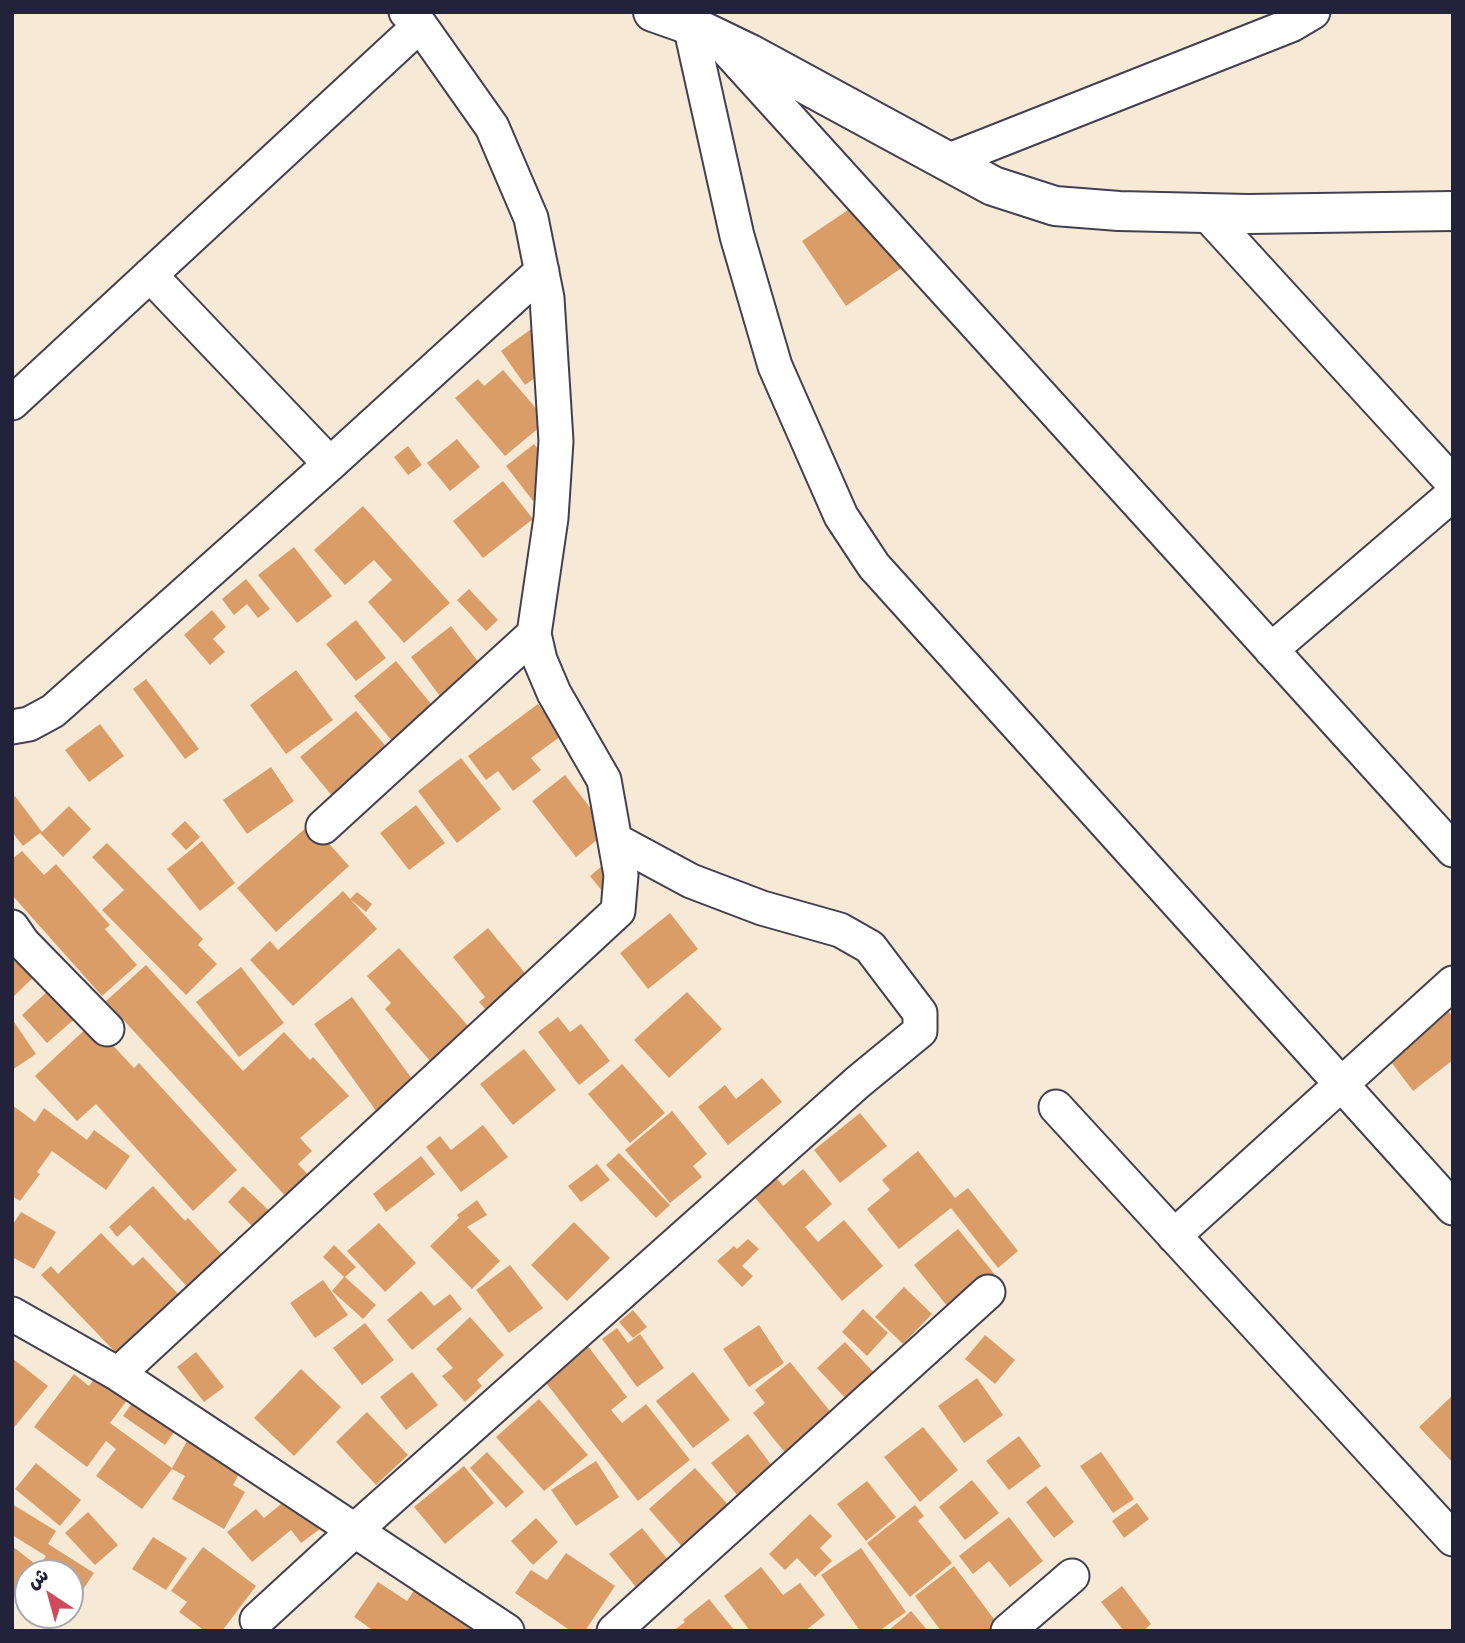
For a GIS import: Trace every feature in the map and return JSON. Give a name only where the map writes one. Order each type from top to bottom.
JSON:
[{"type":"street","points":[[653,12],[703,32],[993,187],[1055,206],[1206,213],[1453,211]]},
{"type":"street","points":[[947,162],[1291,25],[1313,12]]},
{"type":"street","points":[[12,404],[150,275],[413,19],[492,127],[531,218],[547,298],[556,441],[551,518],[534,634],[540,660],[554,693],[604,780],[621,875],[618,911],[118,1374]]},
{"type":"street","points":[[703,32],[1453,850]]},
{"type":"street","points":[[703,32],[737,236],[775,366],[841,516],[874,566],[1340,1086],[1453,1208]]},
{"type":"street","points":[[1206,213],[1453,484]]},
{"type":"street","points":[[12,727],[29,724],[53,711],[542,271]]},
{"type":"street","points":[[150,275],[330,464]]},
{"type":"street","points":[[1271,650],[1453,494]]},
{"type":"street","points":[[323,827],[534,634]]},
{"type":"street","points":[[257,1620],[858,1082],[920,1031],[920,1013],[870,947],[840,930],[762,908],[691,881],[614,840]]},
{"type":"street","points":[[12,928],[23,943],[107,1029]]},
{"type":"street","points":[[1174,1236],[1453,983]]},
{"type":"street","points":[[1056,1107],[1453,1539]]},
{"type":"street","points":[[614,1631],[988,1292]]},
{"type":"street","points":[[12,1314],[118,1374],[507,1631]]},
{"type":"street","points":[[1008,1631],[1072,1576]]},
{"type":"building","points":[[860,202],[903,267],[846,306],[802,241]]},
{"type":"building","points":[[538,324],[563,358],[525,385],[501,351]]},
{"type":"building","points":[[503,370],[547,421],[505,456],[455,398],[478,379],[484,386]]},
{"type":"building","points":[[457,439],[480,467],[450,491],[427,463]]},
{"type":"building","points":[[534,444],[562,477],[533,501],[506,466]]},
{"type":"building","points":[[408,446],[422,465],[408,475],[394,457]]},
{"type":"building","points":[[503,481],[533,519],[483,558],[453,521]]},
{"type":"building","points":[[363,506],[450,603],[404,643],[368,602],[392,580],[374,560],[345,585],[314,550]]},
{"type":"building","points":[[294,547],[332,596],[297,623],[258,575]]},
{"type":"building","points":[[246,579],[270,609],[258,618],[247,604],[234,615],[222,599]]},
{"type":"building","points":[[469,589],[498,620],[486,631],[457,600]]},
{"type":"building","points":[[212,610],[226,627],[213,639],[225,652],[210,665],[184,635]]},
{"type":"building","points":[[356,620],[386,658],[356,681],[326,644]]},
{"type":"building","points":[[451,626],[489,676],[448,707],[411,657]]},
{"type":"building","points":[[396,661],[440,715],[399,749],[354,696]]},
{"type":"building","points":[[296,670],[333,720],[286,754],[250,705]]},
{"type":"building","points":[[146,679],[199,749],[185,759],[133,689]]},
{"type":"building","points":[[538,704],[561,736],[531,758],[541,770],[513,791],[498,771],[486,780],[468,756]]},
{"type":"building","points":[[356,711],[394,756],[338,803],[300,757]]},
{"type":"building","points":[[100,724],[124,756],[89,782],[65,750]]},
{"type":"building","points":[[461,758],[501,809],[457,843],[418,791]]},
{"type":"building","points":[[271,767],[294,801],[247,834],[223,800]]},
{"type":"building","points":[[565,775],[608,831],[576,857],[532,801]]},
{"type":"building","points":[[15,796],[42,832],[69,806],[91,829],[63,857],[40,833],[23,846],[12,832],[12,799]]},
{"type":"building","points":[[416,805],[445,843],[409,870],[380,833]]},
{"type":"building","points":[[316,819],[323,837],[349,866],[276,932],[237,888]]},
{"type":"building","points":[[185,821],[200,837],[186,850],[171,834]]},
{"type":"building","points":[[202,841],[235,883],[200,911],[167,869]]},
{"type":"building","points":[[107,843],[203,939],[198,945],[217,964],[186,995],[102,910],[124,890],[92,857]]},
{"type":"building","points":[[22,851],[44,875],[56,864],[110,925],[105,929],[137,965],[102,996],[12,895],[12,859]]},
{"type":"building","points":[[608,861],[606,896],[590,876]]},
{"type":"building","points":[[343,891],[377,929],[293,1006],[250,960],[270,941],[278,950]]},
{"type":"building","points":[[357,892],[372,904],[366,912],[350,899]]},
{"type":"building","points":[[670,913],[698,949],[648,989],[620,953]]},
{"type":"building","points":[[488,928],[529,978],[488,1012],[479,1002],[485,997],[453,957]]},
{"type":"building","points":[[12,933],[45,966],[12,998]]},
{"type":"building","points":[[399,948],[470,1028],[431,1062],[385,1009],[391,1003],[367,976]]},
{"type":"building","points":[[146,965],[243,1071],[284,1032],[310,1060],[313,1057],[349,1096],[300,1138],[312,1151],[298,1164],[312,1179],[289,1200],[106,1001]]},
{"type":"building","points":[[241,967],[284,1023],[239,1057],[196,1002]]},
{"type":"building","points":[[52,987],[78,1016],[47,1043],[22,1015]]},
{"type":"building","points":[[687,992],[722,1029],[669,1078],[634,1040]]},
{"type":"building","points":[[1437,996],[1453,1017],[1453,1060],[1413,1091],[1376,1042]]},
{"type":"building","points":[[352,997],[418,1087],[379,1115],[314,1024]]},
{"type":"building","points":[[558,1017],[570,1032],[581,1024],[610,1061],[579,1085],[538,1032]]},
{"type":"building","points":[[12,1019],[36,1054],[12,1070]]},
{"type":"building","points":[[92,1023],[134,1068],[139,1063],[237,1170],[193,1211],[96,1104],[77,1121],[35,1076]]},
{"type":"building","points":[[524,1049],[556,1090],[513,1125],[480,1084]]},
{"type":"building","points":[[622,1064],[665,1113],[630,1143],[588,1094]]},
{"type":"building","points":[[762,1078],[782,1102],[728,1145],[698,1107],[725,1085],[736,1099]]},
{"type":"building","points":[[12,1105],[35,1122],[44,1108],[87,1140],[94,1130],[130,1156],[106,1190],[52,1151],[37,1172],[40,1174],[20,1201],[12,1196]]},
{"type":"building","points":[[672,1111],[707,1154],[693,1166],[702,1177],[670,1203],[625,1150]]},
{"type":"building","points":[[860,1113],[887,1146],[840,1183],[814,1150]]},
{"type":"building","points":[[483,1125],[508,1157],[461,1192],[426,1147],[440,1136],[451,1150]]},
{"type":"building","points":[[918,1151],[955,1198],[968,1188],[1018,1251],[998,1268],[951,1208],[899,1249],[867,1209],[890,1190],[882,1180]]},
{"type":"building","points":[[619,1153],[670,1205],[656,1218],[606,1165]]},
{"type":"building","points":[[421,1156],[435,1174],[386,1212],[373,1194]]},
{"type":"building","points":[[597,1164],[610,1180],[581,1202],[568,1186]]},
{"type":"building","points":[[803,1169],[832,1204],[805,1227],[818,1242],[844,1220],[883,1266],[842,1301],[751,1193],[773,1174],[783,1186]]},
{"type":"building","points":[[153,1186],[185,1221],[188,1218],[228,1261],[193,1293],[130,1225],[117,1237],[109,1227]]},
{"type":"building","points":[[243,1186],[279,1220],[263,1237],[228,1202]]},
{"type":"building","points":[[477,1200],[487,1215],[467,1227],[500,1261],[472,1289],[430,1246],[459,1218],[457,1215]]},
{"type":"building","points":[[21,1212],[56,1232],[34,1269],[12,1257],[12,1226]]},
{"type":"building","points":[[574,1222],[610,1258],[567,1301],[531,1265]]},
{"type":"building","points":[[379,1223],[416,1263],[385,1292],[347,1251]]},
{"type":"building","points":[[958,1229],[996,1276],[952,1312],[914,1265]]},
{"type":"building","points":[[101,1233],[133,1266],[143,1257],[183,1299],[120,1357],[41,1275],[51,1266],[58,1274]]},
{"type":"building","points":[[748,1239],[759,1249],[742,1266],[753,1276],[742,1287],[717,1261],[734,1246],[737,1249]]},
{"type":"building","points":[[334,1245],[356,1267],[345,1277],[376,1305],[363,1319],[332,1291],[344,1277],[323,1257]]},
{"type":"building","points":[[510,1265],[543,1308],[509,1333],[476,1290]]},
{"type":"building","points":[[323,1280],[348,1315],[315,1338],[290,1303]]},
{"type":"building","points":[[904,1287],[932,1314],[903,1344],[875,1317]]},
{"type":"building","points":[[421,1291],[434,1306],[450,1294],[462,1309],[412,1350],[387,1320]]},
{"type":"building","points":[[863,1309],[888,1333],[867,1356],[842,1332]]},
{"type":"building","points":[[633,1310],[647,1327],[633,1338],[619,1322]]},
{"type":"building","points":[[470,1317],[504,1355],[477,1380],[482,1386],[465,1402],[442,1376],[453,1368],[436,1349]]},
{"type":"building","points":[[365,1323],[394,1360],[362,1385],[333,1348]]},
{"type":"building","points":[[759,1325],[784,1363],[749,1387],[723,1349]]},
{"type":"building","points":[[617,1328],[628,1343],[640,1334],[664,1368],[637,1387],[602,1339]]},
{"type":"building","points":[[985,1335],[1015,1360],[995,1384],[965,1359]]},
{"type":"building","points":[[845,1342],[877,1376],[849,1402],[817,1368]]},
{"type":"building","points":[[587,1345],[627,1397],[611,1410],[622,1423],[646,1404],[690,1460],[638,1501],[543,1379]]},
{"type":"building","points":[[196,1352],[224,1387],[204,1402],[177,1367]]},
{"type":"building","points":[[12,1358],[48,1386],[12,1430]]},
{"type":"building","points":[[790,1362],[838,1421],[790,1459],[753,1413],[765,1403],[755,1390]]},
{"type":"building","points":[[301,1369],[341,1407],[294,1456],[254,1418]]},
{"type":"building","points":[[99,1372],[131,1395],[110,1423],[172,1468],[190,1436],[243,1466],[233,1485],[245,1492],[224,1529],[172,1499],[185,1476],[172,1469],[142,1509],[96,1476],[116,1449],[106,1441],[87,1467],[34,1427],[74,1374],[89,1386]]},
{"type":"building","points":[[412,1372],[438,1405],[406,1430],[380,1397]]},
{"type":"building","points":[[693,1372],[730,1420],[693,1448],[656,1401]]},
{"type":"building","points":[[977,1378],[1003,1415],[964,1443],[938,1406]]},
{"type":"building","points":[[1453,1395],[1453,1463],[1419,1427]]},
{"type":"building","points":[[137,1396],[179,1425],[165,1445],[123,1416]]},
{"type":"building","points":[[539,1399],[588,1455],[544,1491],[496,1437]]},
{"type":"building","points":[[367,1412],[408,1455],[376,1485],[336,1442]]},
{"type":"building","points":[[923,1427],[958,1470],[920,1502],[884,1457]]},
{"type":"building","points":[[748,1434],[773,1467],[737,1495],[711,1463]]},
{"type":"building","points":[[1019,1436],[1041,1466],[1009,1490],[986,1461]]},
{"type":"building","points":[[487,1452],[524,1492],[506,1508],[470,1468]]},
{"type":"building","points":[[1101,1452],[1134,1499],[1113,1513],[1080,1466]]},
{"type":"building","points":[[596,1461],[619,1497],[576,1526],[551,1490]]},
{"type":"building","points":[[36,1463],[81,1500],[60,1526],[15,1489]]},
{"type":"building","points":[[464,1466],[494,1503],[445,1544],[414,1507]]},
{"type":"building","points":[[695,1468],[731,1508],[685,1550],[649,1509]]},
{"type":"building","points":[[972,1480],[999,1513],[965,1540],[939,1507]]},
{"type":"building","points":[[867,1481],[896,1517],[866,1541],[837,1504]]},
{"type":"building","points":[[1046,1486],[1074,1522],[1054,1538],[1026,1502]]},
{"type":"building","points":[[292,1495],[320,1529],[301,1543],[291,1530],[252,1562],[227,1532],[256,1509],[264,1518]]},
{"type":"building","points":[[1137,1503],[1149,1519],[1124,1538],[1112,1521]]},
{"type":"building","points":[[12,1504],[56,1531],[48,1544],[72,1559],[44,1559],[46,1556],[12,1535]]},
{"type":"building","points":[[915,1505],[924,1516],[918,1521],[952,1563],[910,1597],[867,1543]]},
{"type":"building","points":[[88,1512],[118,1545],[95,1565],[65,1533]]},
{"type":"building","points":[[810,1514],[832,1536],[820,1548],[832,1561],[815,1577],[797,1558],[785,1570],[769,1554]]},
{"type":"building","points":[[1009,1517],[1043,1561],[1010,1587],[989,1561],[973,1574],[959,1556]]},
{"type":"building","points":[[536,1518],[558,1542],[533,1565],[511,1541]]},
{"type":"building","points":[[642,1528],[669,1561],[636,1587],[609,1554]]},
{"type":"building","points":[[153,1537],[187,1558],[166,1590],[132,1569]]},
{"type":"building","points":[[12,1546],[29,1559],[14,1559],[14,1594]]},
{"type":"building","points":[[203,1547],[256,1586],[222,1631],[205,1631],[179,1612],[187,1602],[171,1591]]},
{"type":"building","points":[[861,1548],[906,1612],[879,1631],[860,1631],[821,1575]]},
{"type":"building","points":[[566,1553],[615,1586],[585,1631],[571,1631],[515,1593],[531,1570],[547,1580]]},
{"type":"building","points":[[954,1566],[1000,1627],[995,1631],[941,1631],[915,1596]]},
{"type":"building","points":[[84,1567],[94,1573],[84,1588]]},
{"type":"building","points":[[761,1567],[783,1595],[800,1583],[825,1615],[805,1631],[750,1631],[724,1596]]},
{"type":"building","points":[[378,1582],[407,1601],[415,1589],[473,1627],[470,1631],[374,1631],[354,1617]]},
{"type":"building","points":[[1122,1586],[1151,1624],[1143,1631],[1124,1631],[1101,1602]]},
{"type":"building","points":[[709,1599],[735,1631],[673,1631],[685,1622],[683,1620]]},
{"type":"building","points":[[911,1611],[928,1631],[888,1631]]}]
